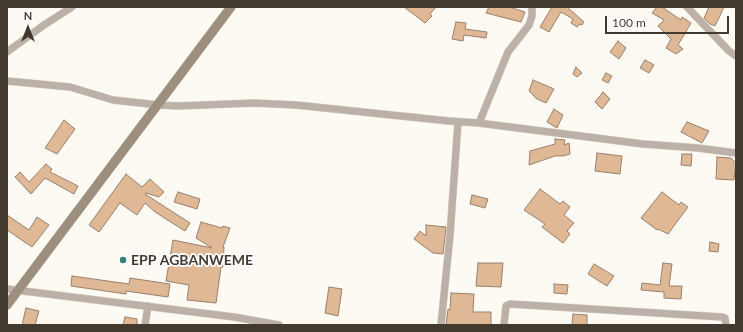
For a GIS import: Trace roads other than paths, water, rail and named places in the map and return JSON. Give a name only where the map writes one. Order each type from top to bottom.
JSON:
[{"type":"main road","points":[[7,305],[232,7]]},
{"type":"street","points":[[7,52],[72,7]]},
{"type":"street","points":[[479,123],[508,52],[529,25],[532,16],[532,7]]},
{"type":"street","points":[[687,7],[729,51],[736,56]]},
{"type":"street","points":[[7,81],[70,87],[114,100],[159,105],[178,106],[254,103],[296,105],[479,123],[642,144],[698,148],[736,153]]},
{"type":"street","points":[[441,325],[450,235],[458,122]]},
{"type":"street","points":[[7,289],[234,317],[279,325]]},
{"type":"street","points":[[504,325],[506,306],[510,304],[722,317],[725,318],[726,325]]},
{"type":"street","points":[[145,325],[148,306]]},
{"type":"place","name":"EPP AGBANWEME","points":[[123,260]]}]
